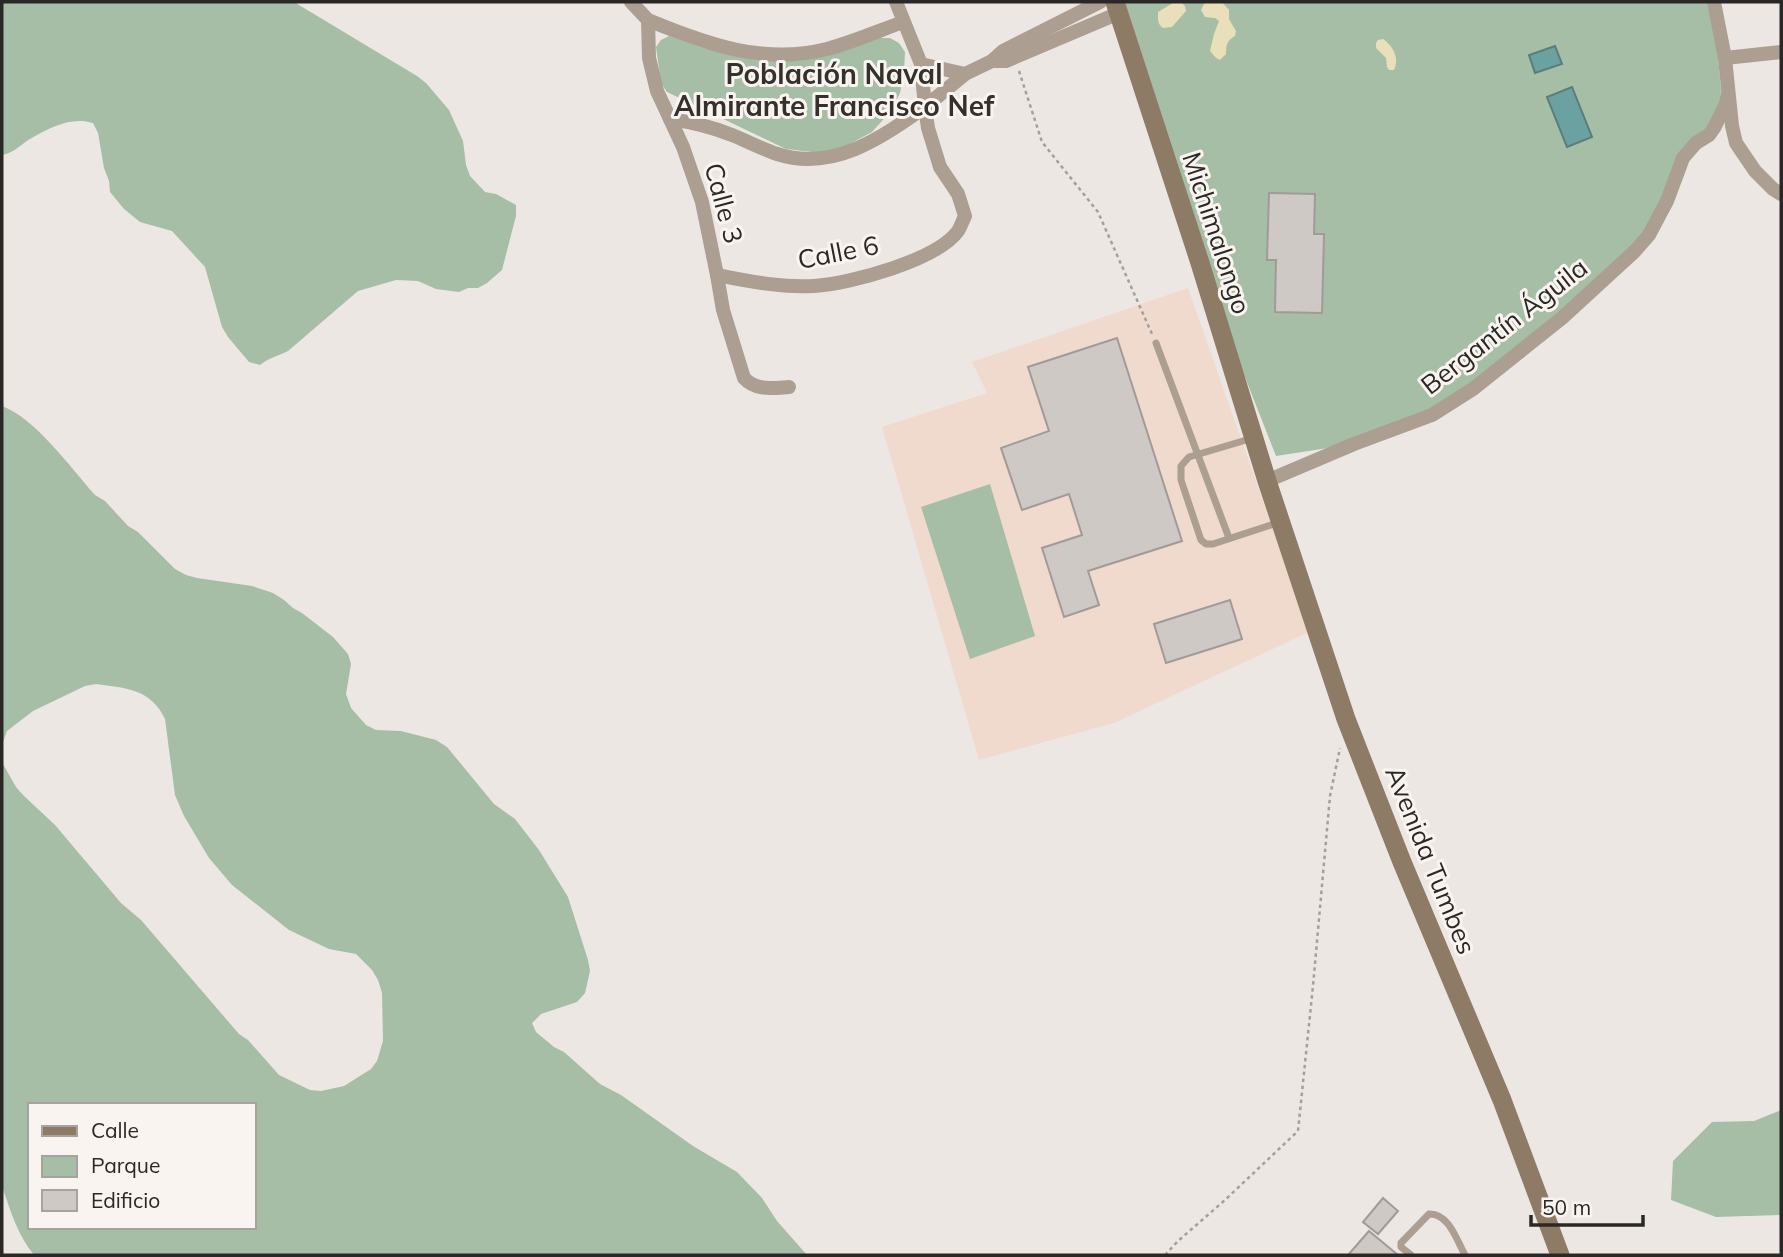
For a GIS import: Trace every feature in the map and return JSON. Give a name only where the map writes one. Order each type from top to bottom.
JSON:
[{"type":"main road","name":"Michimalongo","points":[[1117,7],[1267,481]]},
{"type":"main road","name":"Avenida Tumbes","points":[[1267,481],[1346,719],[1402,862],[1502,1100],[1560,1255]]},
{"type":"street","points":[[631,2],[648,20],[686,36],[745,52],[771,55],[824,50],[903,22]]},
{"type":"street","points":[[896,2],[920,64],[925,107]]},
{"type":"street","points":[[670,119],[697,123],[797,159],[841,155],[869,144],[925,107],[965,74],[992,61],[1003,51],[1100,2]]},
{"type":"street","name":"Bergantín Águila","points":[[1714,2],[1725,58],[1736,143],[1755,171],[1773,190],[1781,194]]},
{"type":"street","points":[[992,61],[1006,61],[1117,7]]},
{"type":"street","name":"Calle 3","points":[[648,20],[649,58],[657,91],[682,147],[702,202],[723,310],[744,378],[750,385],[761,388],[789,387]]},
{"type":"street","points":[[1725,58],[1781,52]]},
{"type":"street","points":[[920,64],[965,74]]},
{"type":"street","name":"Bergantín Águila","points":[[1267,481],[1432,415],[1473,389],[1562,318],[1649,235],[1667,201],[1683,158],[1696,143],[1709,135],[1723,111],[1728,93]]},
{"type":"street","name":"Calle 6","points":[[718,275],[783,286],[816,286],[884,271],[920,258],[948,241],[965,216],[958,194],[940,167],[928,128],[925,107]]},
{"type":"street","points":[[1709,135],[1736,143]]},
{"type":"lane","points":[[1156,343],[1229,538]]},
{"type":"lane","points":[[1254,438],[1189,457],[1181,466],[1181,480],[1201,540],[1206,544],[1280,521]]},
{"type":"lane","points":[[1411,1255],[1401,1247],[1401,1242],[1429,1214],[1435,1214],[1447,1222],[1465,1255]]},
{"type":"path","points":[[1014,57],[1042,142],[1098,212],[1156,343]]},
{"type":"path","points":[[1166,1255],[1298,1131],[1330,796],[1346,719]]},
{"type":"shaded area","points":[[1188,288],[1309,632],[1114,723],[979,760],[882,427],[987,393],[972,362]]},
{"type":"green space","points":[[2,2],[294,2],[417,76],[449,110],[463,141],[470,176],[485,192],[496,194],[516,205],[516,216],[502,270],[478,288],[459,292],[436,289],[418,281],[396,280],[358,291],[288,351],[260,365],[249,362],[222,327],[205,267],[172,231],[140,222],[124,209],[110,192],[98,133],[93,123],[77,121],[60,124],[2,155]]},
{"type":"green space","points":[[1115,2],[1713,2],[1720,103],[1635,251],[1432,415],[1354,444],[1276,456],[1200,263]]},
{"type":"green space","points":[[669,36],[703,48],[753,59],[839,52],[880,38],[890,38],[899,43],[905,52],[900,93],[891,111],[872,132],[844,147],[820,153],[786,149],[667,92],[661,83],[656,47],[661,40]]},
{"type":"green space","points":[[2,406],[40,432],[95,495],[105,501],[175,569],[197,578],[252,586],[273,593],[333,637],[348,654],[351,664],[346,694],[351,708],[366,725],[376,730],[401,731],[436,740],[447,747],[494,804],[515,819],[539,850],[568,897],[588,960],[590,971],[585,993],[577,1002],[541,1014],[532,1023],[536,1032],[564,1052],[600,1084],[737,1172],[762,1198],[777,1221],[807,1255],[34,1255],[11,1213],[2,1186]],"holes":[[[96,684],[137,692],[153,701],[165,719],[175,795],[209,858],[232,885],[289,930],[329,949],[356,954],[378,980],[382,993],[383,1041],[377,1061],[371,1069],[344,1086],[321,1091],[310,1090],[279,1075],[248,1040],[239,1034],[141,920],[121,903],[55,825],[16,787],[3,764],[3,742],[7,731],[33,711],[85,686]]]},
{"type":"green space","points":[[990,484],[1035,636],[970,659],[921,507]]},
{"type":"green space","points":[[1781,1110],[1781,1215],[1716,1217],[1671,1200],[1673,1161],[1712,1122],[1754,1121]]},
{"type":"sand","points":[[1205,2],[1222,2],[1229,10],[1229,19],[1236,31],[1228,43],[1226,54],[1220,60],[1210,51],[1219,21],[1205,17],[1201,10]]},
{"type":"sand","points":[[1173,3],[1182,3],[1186,11],[1172,27],[1163,28],[1159,23],[1158,12]]},
{"type":"sand","points":[[1383,39],[1394,53],[1394,70],[1389,70],[1386,58],[1376,48],[1378,40]]},
{"type":"water","points":[[1555,46],[1562,64],[1535,73],[1529,55]]},
{"type":"water","points":[[1572,87],[1592,137],[1567,147],[1547,97]]},
{"type":"building","points":[[1269,193],[1315,194],[1314,234],[1324,234],[1322,313],[1275,312],[1276,260],[1267,260]]},
{"type":"building","points":[[1117,338],[1182,541],[1088,571],[1099,605],[1064,617],[1042,548],[1082,535],[1069,494],[1022,510],[1001,448],[1049,431],[1028,367]]},
{"type":"building","points":[[1230,600],[1242,639],[1166,663],[1154,624]]},
{"type":"building","points":[[1383,1198],[1398,1211],[1378,1234],[1363,1222]]},
{"type":"building","points":[[1369,1231],[1398,1255],[1348,1255]]},
{"type":"district","name":"Población Naval Almirante Francisco Nef","points":[[834,89]]}]
